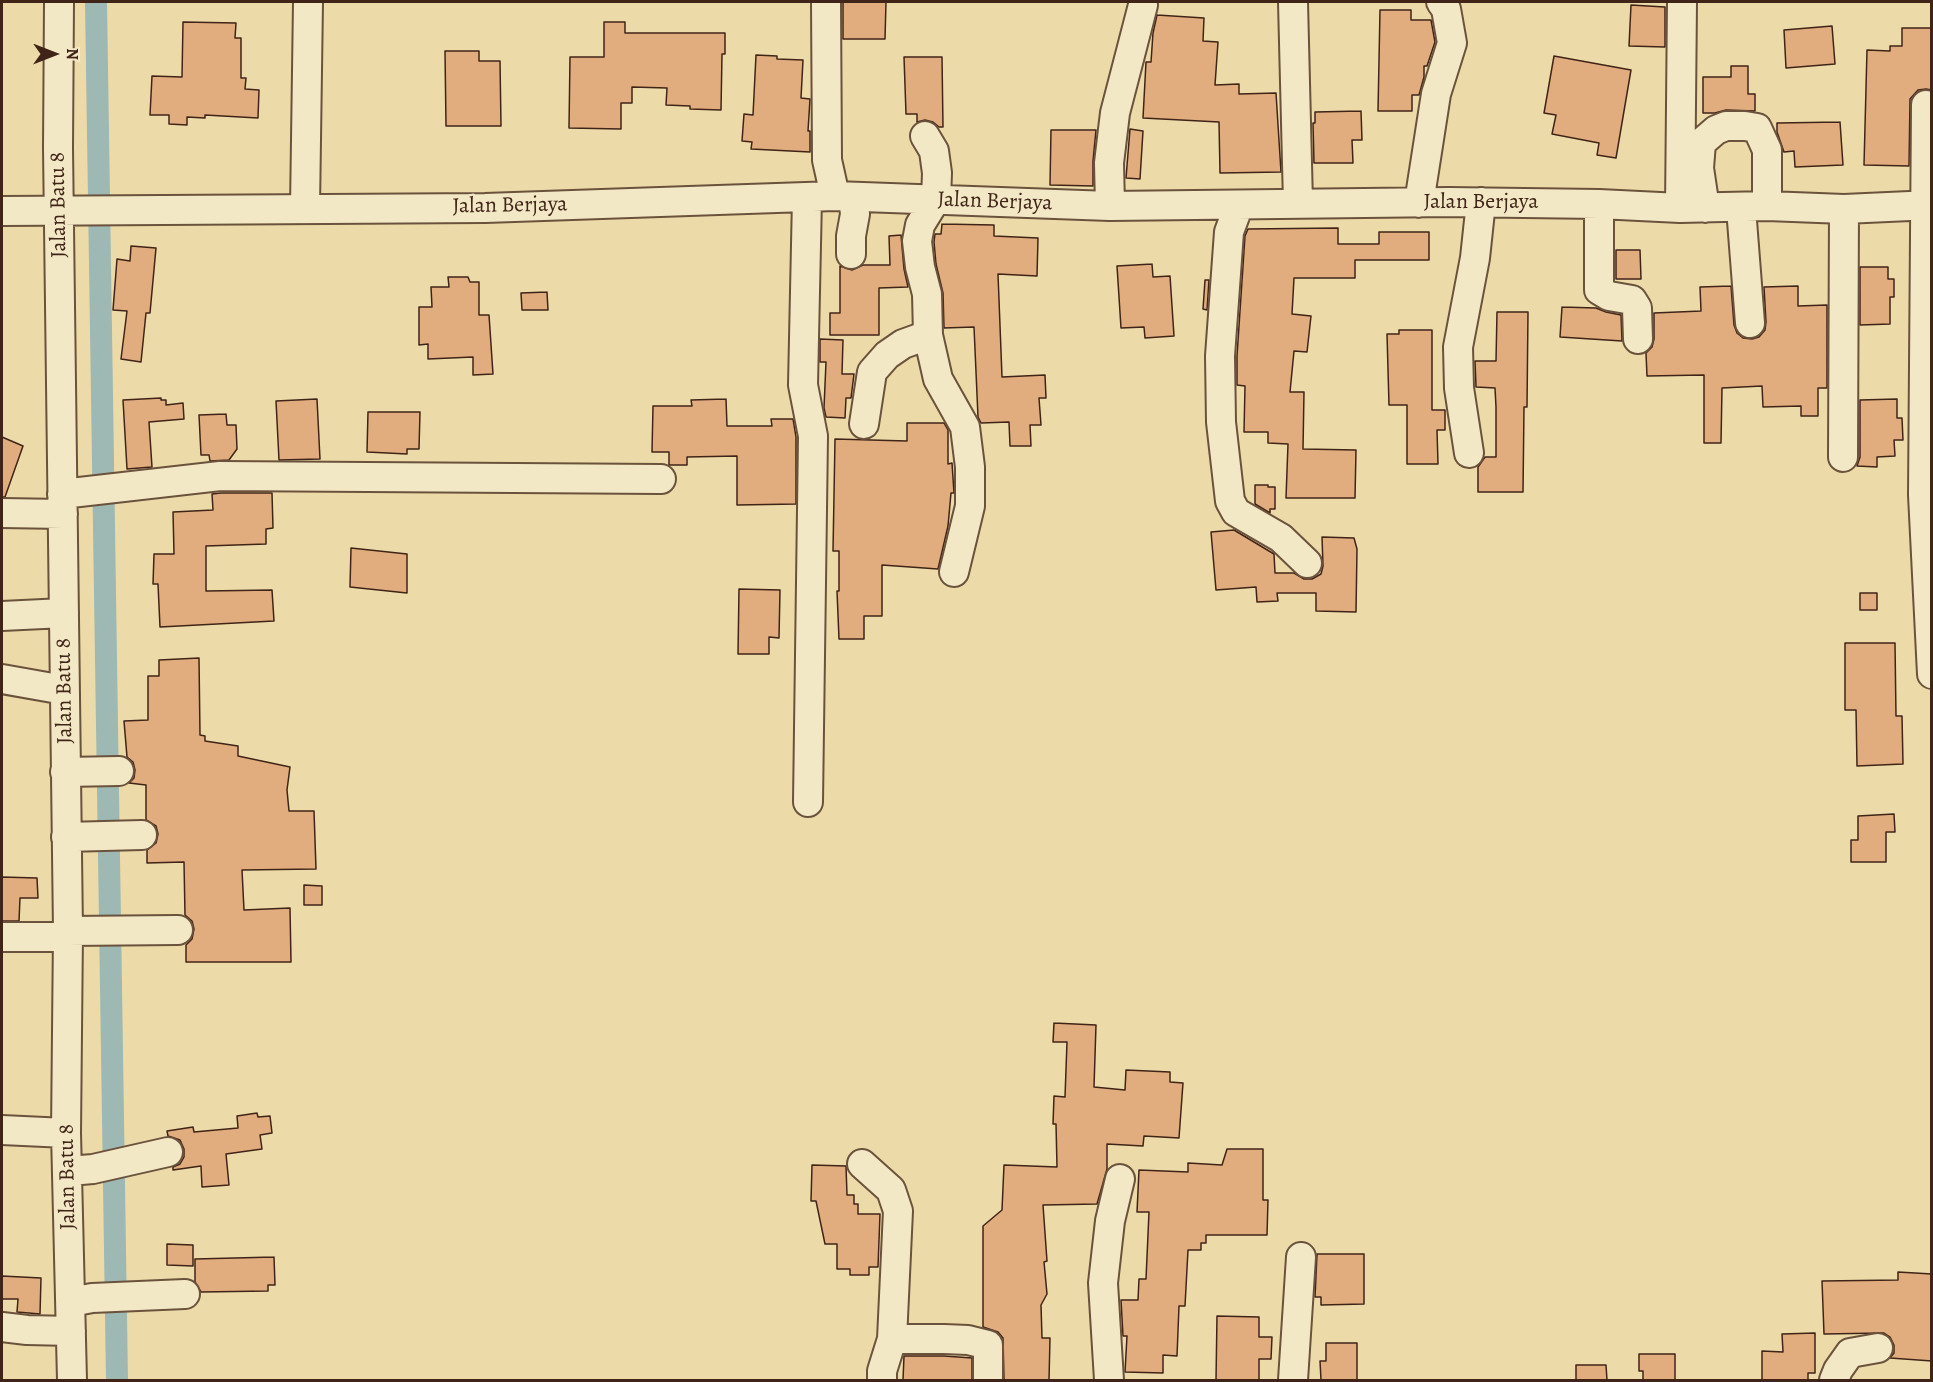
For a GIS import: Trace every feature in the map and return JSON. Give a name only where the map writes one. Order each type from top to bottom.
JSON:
[{"type":"street","name":"Jalan Batu 8","points":[[59,2],[73,211],[62,504],[65,771],[78,837],[67,934],[66,1133],[81,1170],[81,1300],[71,1331],[72,1380]]},
{"type":"street","points":[[305,208],[308,2]]},
{"type":"street","points":[[826,2],[827,160],[844,197],[855,214],[851,236],[852,254]]},
{"type":"street","points":[[1293,2],[1298,203]]},
{"type":"street","points":[[1419,203],[1436,94],[1452,43],[1446,9],[1441,2]]},
{"type":"street","points":[[1682,2],[1693,208]]},
{"type":"street","points":[[1110,206],[1109,163],[1115,113],[1143,5]]},
{"type":"street","points":[[1926,105],[1929,205],[1923,495],[1932,674]]},
{"type":"street","points":[[1693,208],[1701,143],[1716,130],[1726,126],[1757,128],[1767,150],[1754,207],[1750,323]]},
{"type":"street","points":[[925,136],[934,151],[938,173],[936,199],[920,225],[917,241],[920,267],[927,294],[928,335],[938,379],[965,427],[970,467],[970,506],[954,572]]},
{"type":"street","name":"Jalan Berjaya","points":[[2,211],[485,207],[844,197],[1110,206],[1481,202],[1693,208],[1844,208],[1929,205]]},
{"type":"street","points":[[807,198],[802,385],[813,436],[808,802]]},
{"type":"street","points":[[1469,453],[1459,388],[1458,347],[1475,258],[1481,202]]},
{"type":"street","points":[[1599,204],[1599,290],[1609,296],[1632,300],[1637,308],[1638,339]]},
{"type":"street","points":[[1239,205],[1229,232],[1220,356],[1221,422],[1230,501],[1236,512],[1281,538],[1306,563]]},
{"type":"street","points":[[1843,457],[1844,208]]},
{"type":"street","points":[[864,424],[872,372],[887,355],[903,344],[928,335]]},
{"type":"street","points":[[2,513],[62,504],[90,491],[220,476],[661,480]]},
{"type":"street","points":[[2,616],[64,613]]},
{"type":"street","points":[[2,679],[64,690]]},
{"type":"street","points":[[65,771],[108,772]]},
{"type":"street","points":[[78,837],[142,836]]},
{"type":"street","points":[[2,937],[98,931],[178,930]]},
{"type":"street","points":[[2,1130],[66,1133]]},
{"type":"street","points":[[81,1170],[168,1152]]},
{"type":"street","points":[[862,1164],[891,1190],[898,1211],[892,1339],[882,1371],[882,1380]]},
{"type":"street","points":[[1109,1380],[1104,1284],[1110,1221],[1120,1179]]},
{"type":"street","points":[[1293,1380],[1301,1257]]},
{"type":"street","points":[[81,1300],[185,1294]]},
{"type":"street","points":[[2,1327],[71,1331]]},
{"type":"street","points":[[892,1339],[968,1340],[988,1345],[988,1380]]},
{"type":"street","points":[[1834,1380],[1850,1353],[1878,1348]]},
{"type":"building","points":[[843,2],[886,2],[885,39],[843,39]]},
{"type":"building","points":[[1631,5],[1665,7],[1665,47],[1629,46]]},
{"type":"building","points":[[1380,10],[1411,10],[1411,20],[1431,20],[1435,42],[1427,66],[1424,66],[1424,77],[1419,95],[1412,95],[1412,111],[1378,111]]},
{"type":"building","points":[[1157,15],[1204,18],[1203,41],[1218,42],[1215,85],[1239,84],[1239,94],[1276,93],[1281,172],[1220,173],[1219,122],[1143,118],[1146,62],[1151,62]]},
{"type":"building","points":[[183,22],[236,23],[235,38],[241,38],[241,78],[246,78],[245,89],[259,90],[258,118],[205,115],[205,118],[187,117],[187,125],[169,124],[169,115],[150,115],[152,76],[182,77]]},
{"type":"building","points":[[604,22],[625,22],[625,33],[725,33],[725,54],[722,54],[721,110],[690,109],[690,106],[666,105],[667,88],[632,87],[632,103],[621,103],[621,129],[569,128],[570,57],[604,57]]},
{"type":"building","points":[[1832,26],[1835,64],[1786,68],[1784,30]]},
{"type":"building","points":[[1902,28],[1932,28],[1932,90],[1918,90],[1910,99],[1909,166],[1864,165],[1867,50],[1890,51],[1890,46],[1902,46]]},
{"type":"building","points":[[445,51],[479,51],[479,61],[500,61],[501,126],[446,126]]},
{"type":"building","points":[[756,55],[803,60],[801,98],[810,99],[808,131],[810,131],[810,152],[751,149],[752,142],[742,141],[744,114],[753,115]]},
{"type":"building","points":[[1554,56],[1631,70],[1616,158],[1597,155],[1599,143],[1552,134],[1556,115],[1544,113]]},
{"type":"building","points":[[904,57],[942,57],[943,127],[925,120],[917,122],[917,114],[906,114]]},
{"type":"building","points":[[1731,66],[1748,66],[1748,94],[1755,94],[1755,111],[1726,110],[1703,113],[1703,77],[1731,77]]},
{"type":"building","points":[[1361,111],[1362,140],[1352,140],[1353,163],[1314,163],[1315,112]]},
{"type":"building","points":[[1840,122],[1843,165],[1795,167],[1794,151],[1784,152],[1777,132],[1777,123]]},
{"type":"building","points":[[1130,129],[1143,131],[1140,179],[1126,178]]},
{"type":"building","points":[[1051,130],[1096,130],[1093,186],[1050,185]]},
{"type":"building","points":[[942,224],[994,225],[994,236],[1038,238],[1037,276],[998,274],[1002,377],[1045,375],[1046,398],[1039,398],[1041,425],[1030,425],[1031,446],[1010,446],[1009,422],[981,423],[978,417],[974,327],[944,328],[943,293],[936,264],[934,242],[935,234],[941,234]]},
{"type":"building","points":[[1338,228],[1338,244],[1379,244],[1379,232],[1429,232],[1429,260],[1355,260],[1355,278],[1294,278],[1292,314],[1311,316],[1307,352],[1294,351],[1290,392],[1304,392],[1303,449],[1356,450],[1355,498],[1286,498],[1288,444],[1268,443],[1268,432],[1244,432],[1245,386],[1237,385],[1237,356],[1245,236],[1248,229]]},
{"type":"building","points":[[901,235],[908,287],[879,288],[879,335],[830,335],[830,313],[840,313],[840,266],[852,270],[863,265],[890,265],[889,236]]},
{"type":"building","points":[[131,246],[156,248],[150,313],[146,313],[141,362],[121,359],[127,311],[113,310],[117,259],[130,261]]},
{"type":"building","points":[[1616,250],[1640,250],[1641,279],[1616,279]]},
{"type":"building","points":[[1152,264],[1153,277],[1170,276],[1174,336],[1145,338],[1144,327],[1121,328],[1117,266]]},
{"type":"building","points":[[1860,267],[1888,267],[1888,279],[1894,279],[1894,297],[1890,297],[1890,324],[1860,325]]},
{"type":"building","points":[[448,277],[468,277],[470,282],[479,282],[479,315],[489,315],[493,374],[473,375],[473,357],[428,359],[428,344],[419,345],[419,307],[432,307],[431,287],[449,287]]},
{"type":"building","points":[[1205,280],[1209,280],[1207,310],[1203,309]]},
{"type":"building","points":[[1731,286],[1734,325],[1737,333],[1743,338],[1759,337],[1765,330],[1764,287],[1798,286],[1798,306],[1827,305],[1827,388],[1818,388],[1818,416],[1801,416],[1801,406],[1763,407],[1762,386],[1722,388],[1721,443],[1704,443],[1704,375],[1647,376],[1646,353],[1652,347],[1654,339],[1654,313],[1701,311],[1700,287]]},
{"type":"building","points":[[547,292],[548,310],[522,310],[521,293]]},
{"type":"building","points":[[1562,307],[1596,308],[1621,315],[1622,341],[1560,337]]},
{"type":"building","points":[[1497,312],[1528,312],[1523,492],[1478,492],[1478,467],[1485,457],[1496,457],[1496,407],[1495,388],[1476,387],[1475,361],[1496,361]]},
{"type":"building","points":[[1399,330],[1432,330],[1432,410],[1445,410],[1445,430],[1437,430],[1438,464],[1407,464],[1407,405],[1389,405],[1387,334],[1399,334]]},
{"type":"building","points":[[820,339],[843,340],[842,374],[854,374],[851,398],[846,398],[845,418],[826,417],[824,408],[826,362],[820,362]]},
{"type":"building","points":[[161,398],[161,400],[166,400],[166,405],[183,403],[184,419],[149,422],[152,467],[127,469],[123,400]]},
{"type":"building","points":[[317,399],[320,459],[279,460],[276,401]]},
{"type":"building","points":[[726,399],[727,426],[772,426],[771,419],[793,419],[796,437],[796,504],[737,505],[737,456],[687,457],[687,465],[669,465],[669,452],[652,452],[653,406],[692,406],[691,400]]},
{"type":"building","points":[[1897,399],[1897,418],[1902,418],[1903,440],[1894,440],[1895,456],[1877,457],[1877,467],[1857,466],[1860,457],[1860,400]]},
{"type":"building","points":[[368,412],[420,412],[419,449],[407,449],[407,454],[367,452]]},
{"type":"building","points":[[226,414],[227,425],[236,425],[237,449],[229,460],[210,461],[209,455],[201,455],[199,415]]},
{"type":"building","points":[[907,423],[944,423],[948,430],[948,464],[952,463],[954,493],[951,493],[948,526],[938,569],[882,565],[882,616],[864,616],[864,639],[839,639],[837,591],[839,591],[839,551],[833,551],[835,439],[907,441]]},
{"type":"building","points":[[2,437],[23,446],[5,497],[2,497]]},
{"type":"building","points":[[1255,485],[1275,487],[1275,509],[1270,509],[1270,513],[1255,504]]},
{"type":"building","points":[[272,493],[273,528],[266,529],[266,544],[206,546],[206,591],[272,590],[274,621],[160,627],[158,584],[153,584],[154,554],[174,554],[173,512],[213,510],[212,494]]},
{"type":"building","points":[[1234,530],[1274,554],[1275,573],[1294,573],[1304,579],[1312,579],[1321,574],[1322,537],[1354,538],[1357,549],[1356,612],[1316,611],[1316,593],[1277,593],[1278,601],[1257,602],[1256,587],[1216,590],[1211,532]]},
{"type":"building","points":[[351,548],[407,554],[407,593],[350,587]]},
{"type":"building","points":[[739,589],[780,590],[779,638],[769,637],[769,654],[738,654]]},
{"type":"building","points":[[1860,593],[1877,593],[1877,610],[1860,610]]},
{"type":"building","points":[[1845,643],[1895,643],[1896,716],[1902,716],[1903,764],[1857,766],[1856,710],[1845,710]]},
{"type":"building","points":[[199,658],[200,735],[205,736],[205,741],[238,746],[238,756],[290,767],[287,790],[289,811],[314,811],[316,869],[242,870],[244,910],[290,908],[291,962],[186,962],[186,945],[192,939],[194,929],[192,921],[185,915],[184,862],[147,863],[147,850],[156,843],[158,834],[156,826],[146,820],[146,785],[129,783],[134,778],[135,770],[133,762],[127,757],[124,721],[148,720],[148,676],[159,676],[159,660]]},
{"type":"building","points":[[1894,814],[1895,832],[1886,832],[1886,862],[1851,862],[1851,840],[1858,840],[1858,816]]},
{"type":"building","points":[[2,877],[37,878],[38,898],[20,898],[19,921],[2,921]]},
{"type":"building","points":[[304,885],[322,886],[322,905],[304,905]]},
{"type":"building","points":[[1054,1023],[1096,1025],[1094,1087],[1125,1090],[1126,1070],[1170,1072],[1170,1082],[1183,1083],[1179,1138],[1144,1136],[1143,1146],[1107,1144],[1107,1169],[1097,1204],[1043,1205],[1047,1294],[1041,1305],[1042,1338],[1050,1338],[1049,1380],[1004,1380],[1003,1338],[998,1332],[983,1327],[983,1226],[1002,1210],[1004,1165],[1057,1167],[1056,1124],[1053,1124],[1054,1096],[1065,1097],[1067,1042],[1053,1042]]},
{"type":"building","points":[[257,1113],[258,1117],[270,1116],[272,1133],[260,1135],[262,1149],[226,1154],[229,1185],[202,1187],[201,1166],[173,1170],[173,1167],[180,1164],[184,1157],[184,1149],[180,1140],[168,1136],[167,1131],[193,1127],[194,1132],[238,1128],[237,1116]]},
{"type":"building","points":[[1227,1149],[1263,1149],[1263,1200],[1268,1200],[1267,1235],[1206,1235],[1206,1243],[1201,1243],[1201,1250],[1188,1250],[1185,1306],[1179,1306],[1177,1356],[1163,1355],[1163,1373],[1125,1372],[1127,1336],[1123,1336],[1121,1300],[1138,1300],[1139,1279],[1146,1279],[1149,1212],[1137,1212],[1139,1170],[1188,1172],[1188,1163],[1222,1165]]},
{"type":"building","points":[[812,1165],[846,1166],[847,1195],[854,1195],[854,1204],[858,1204],[858,1214],[880,1214],[878,1267],[869,1267],[869,1275],[850,1275],[850,1269],[837,1269],[837,1244],[825,1244],[816,1201],[811,1201]]},
{"type":"building","points":[[167,1244],[193,1245],[193,1266],[167,1265]]},
{"type":"building","points":[[1317,1254],[1364,1254],[1364,1304],[1321,1305],[1321,1297],[1315,1297]]},
{"type":"building","points":[[274,1257],[275,1285],[268,1285],[268,1291],[201,1292],[195,1282],[195,1259]]},
{"type":"building","points":[[1898,1272],[1932,1274],[1932,1361],[1890,1358],[1894,1353],[1894,1345],[1890,1337],[1884,1333],[1824,1334],[1822,1281],[1898,1280]]},
{"type":"building","points":[[2,1276],[41,1278],[40,1314],[17,1312],[18,1299],[2,1299]]},
{"type":"building","points":[[1217,1316],[1259,1317],[1259,1337],[1272,1337],[1271,1359],[1259,1359],[1259,1380],[1216,1380]]},
{"type":"building","points":[[1815,1333],[1815,1373],[1808,1373],[1808,1380],[1762,1380],[1762,1351],[1783,1352],[1782,1334]]},
{"type":"building","points":[[1326,1343],[1357,1343],[1357,1380],[1321,1380],[1320,1361],[1326,1361]]},
{"type":"building","points":[[1639,1354],[1675,1354],[1675,1380],[1643,1380],[1643,1371],[1639,1371]]},
{"type":"building","points":[[904,1356],[972,1358],[972,1380],[903,1380]]},
{"type":"building","points":[[1576,1365],[1606,1365],[1607,1380],[1576,1380]]},
{"type":"waterway","points":[[96,2],[117,1380]]}]
